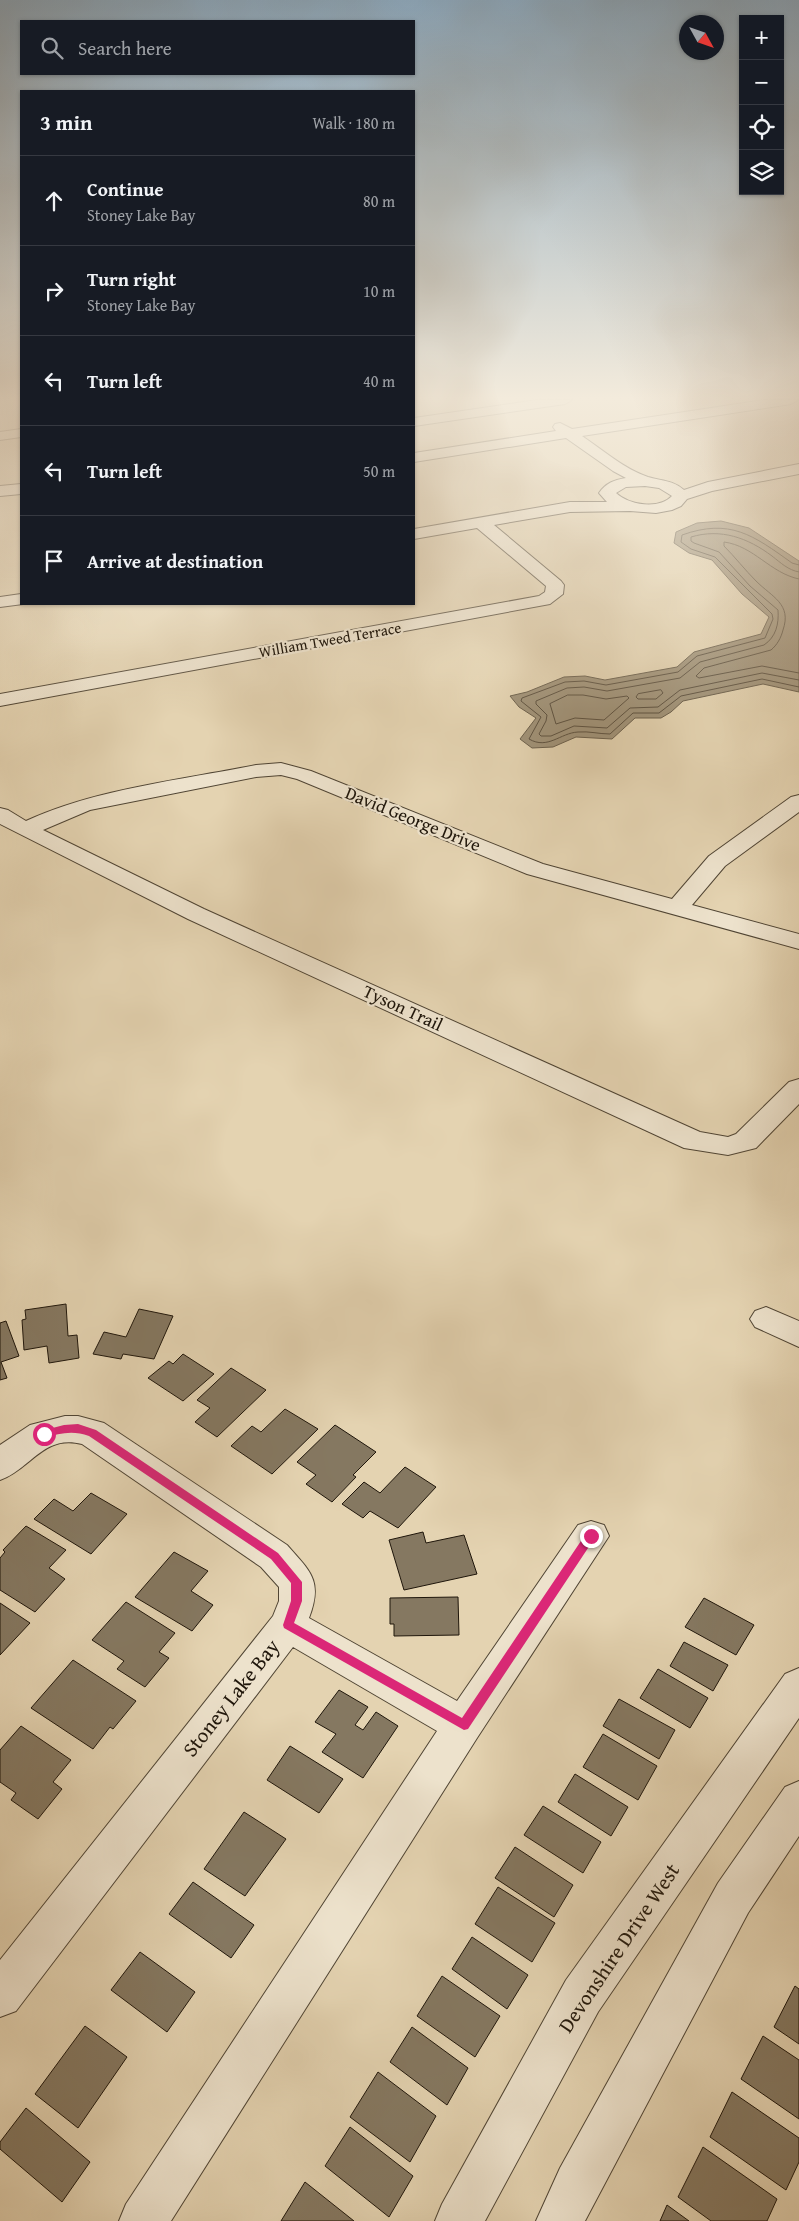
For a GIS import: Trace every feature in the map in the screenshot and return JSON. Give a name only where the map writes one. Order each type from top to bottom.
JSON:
[{"type":"street","points":[[555,509],[570,504]]},
{"type":"street","points":[[620,504],[628,507]]},
{"type":"street","points":[[415,534],[555,509],[599,506],[647,509],[665,507],[673,504]]},
{"type":"street","name":"William Tweed Terrace","points":[[0,700],[544,600],[554,594],[555,585],[481,523]]},
{"type":"street","points":[[0,602],[20,599]]},
{"type":"street","name":"David George Drive","points":[[25,830],[59,814],[85,805],[256,771],[282,769],[304,775],[536,869],[799,942]]},
{"type":"street","points":[[677,908],[717,861],[799,802]]},
{"type":"street","name":"Tyson Trail","points":[[0,815],[25,830],[196,914],[694,1141],[728,1146],[746,1141],[794,1101]]},
{"type":"street","points":[[766,1319],[799,1335]]},
{"type":"street","name":"Stoney Lake Bay","points":[[0,1466],[32,1439],[44,1434],[78,1428],[92,1433],[274,1556],[297,1582],[297,1601],[288,1625],[0,1995]]},
{"type":"street","points":[[143,2221],[464,1725],[591,1536]]},
{"type":"street","points":[[288,1625],[464,1725]]},
{"type":"street","name":"Devonshire Drive West","points":[[459,2221],[582,1996],[799,1686]]},
{"type":"street","points":[[560,2221],[577,2185],[733,1898],[799,1801]]},
{"type":"water","points":[[721,521],[749,528],[799,561],[799,692],[763,684],[683,701],[661,718],[635,718],[612,739],[576,737],[553,747],[532,748],[520,739],[536,718],[519,707],[510,696],[527,692],[564,677],[585,676],[605,680],[677,667],[694,652],[761,634],[769,617],[742,594],[712,560],[689,553],[674,543],[676,532],[697,523]]},
{"type":"building","points":[[66,1304],[68,1336],[77,1335],[79,1358],[49,1363],[47,1346],[24,1350],[22,1320],[26,1319],[25,1310]]},
{"type":"building","points":[[139,1309],[173,1316],[154,1359],[123,1354],[121,1359],[93,1354],[104,1332],[126,1337]]},
{"type":"building","points":[[6,1321],[19,1356],[1,1362],[7,1378],[0,1380],[0,1323]]},
{"type":"building","points":[[183,1354],[214,1374],[183,1401],[148,1378],[169,1361],[173,1364]]},
{"type":"building","points":[[231,1368],[266,1390],[217,1437],[195,1422],[210,1408],[197,1400]]},
{"type":"building","points":[[285,1409],[318,1429],[272,1474],[231,1446],[252,1426],[261,1432]]},
{"type":"building","points":[[335,1425],[376,1452],[353,1475],[356,1477],[332,1502],[306,1484],[316,1475],[297,1462]]},
{"type":"building","points":[[405,1467],[436,1487],[398,1528],[370,1511],[363,1518],[342,1504],[364,1482],[380,1493]]},
{"type":"building","points":[[91,1493],[127,1514],[91,1554],[34,1519],[54,1499],[73,1511]]},
{"type":"building","points":[[26,1526],[66,1550],[49,1568],[65,1579],[35,1612],[0,1590],[0,1558],[5,1552],[3,1550]]},
{"type":"building","points":[[423,1532],[426,1543],[464,1535],[477,1574],[404,1590],[389,1540]]},
{"type":"building","points":[[174,1552],[208,1571],[191,1591],[213,1605],[192,1631],[135,1597]]},
{"type":"building","points":[[458,1597],[459,1635],[394,1636],[394,1624],[390,1624],[390,1598]]},
{"type":"building","points":[[704,1598],[754,1625],[736,1655],[685,1627]]},
{"type":"building","points":[[126,1602],[175,1633],[159,1652],[169,1658],[145,1687],[117,1669],[124,1661],[92,1640]]},
{"type":"building","points":[[0,1603],[30,1623],[0,1655]]},
{"type":"building","points":[[684,1642],[728,1665],[713,1691],[670,1666]]},
{"type":"building","points":[[73,1660],[136,1701],[113,1729],[110,1727],[93,1749],[31,1708]]},
{"type":"building","points":[[658,1669],[708,1698],[690,1728],[640,1698]]},
{"type":"building","points":[[339,1690],[368,1707],[355,1725],[363,1730],[376,1712],[398,1726],[363,1778],[322,1752],[336,1734],[315,1722]]},
{"type":"building","points":[[619,1699],[675,1730],[659,1759],[603,1726]]},
{"type":"building","points":[[21,1726],[71,1760],[53,1782],[62,1789],[38,1819],[11,1800],[16,1793],[0,1782],[0,1750]]},
{"type":"building","points":[[603,1734],[657,1766],[638,1800],[583,1767]]},
{"type":"building","points":[[290,1746],[343,1779],[319,1813],[267,1780]]},
{"type":"building","points":[[575,1774],[628,1807],[611,1836],[558,1802]]},
{"type":"building","points":[[543,1806],[601,1842],[583,1873],[524,1835]]},
{"type":"building","points":[[244,1812],[286,1839],[245,1896],[204,1869]]},
{"type":"building","points":[[515,1847],[573,1885],[554,1917],[495,1878]]},
{"type":"building","points":[[193,1882],[254,1925],[231,1958],[169,1914]]},
{"type":"building","points":[[498,1887],[555,1923],[532,1962],[475,1924]]},
{"type":"building","points":[[472,1937],[528,1975],[507,2009],[452,1969]]},
{"type":"building","points":[[140,1952],[195,1992],[167,2032],[111,1990]]},
{"type":"building","points":[[442,1976],[500,2016],[475,2057],[417,2016]]},
{"type":"building","points":[[795,1986],[799,1989],[799,2044],[774,2027]]},
{"type":"building","points":[[85,2026],[127,2057],[78,2128],[35,2094]]},
{"type":"building","points":[[412,2027],[468,2068],[447,2105],[390,2062]]},
{"type":"building","points":[[763,2036],[799,2060],[799,2119],[741,2079]]},
{"type":"building","points":[[378,2072],[436,2116],[410,2162],[350,2117]]},
{"type":"building","points":[[732,2092],[799,2138],[799,2162],[786,2190],[710,2137]]},
{"type":"building","points":[[26,2108],[90,2162],[62,2202],[0,2149],[0,2142]]},
{"type":"building","points":[[350,2127],[413,2176],[389,2217],[325,2166]]},
{"type":"building","points":[[703,2147],[777,2199],[767,2221],[711,2221],[678,2197]]},
{"type":"building","points":[[305,2182],[354,2221],[281,2221]]},
{"type":"building","points":[[667,2205],[689,2221],[660,2221]]},
{"type":"route","points":[[44,1434],[78,1428],[92,1433],[274,1556],[297,1582],[297,1601],[288,1625],[464,1725],[591,1536]]}]
